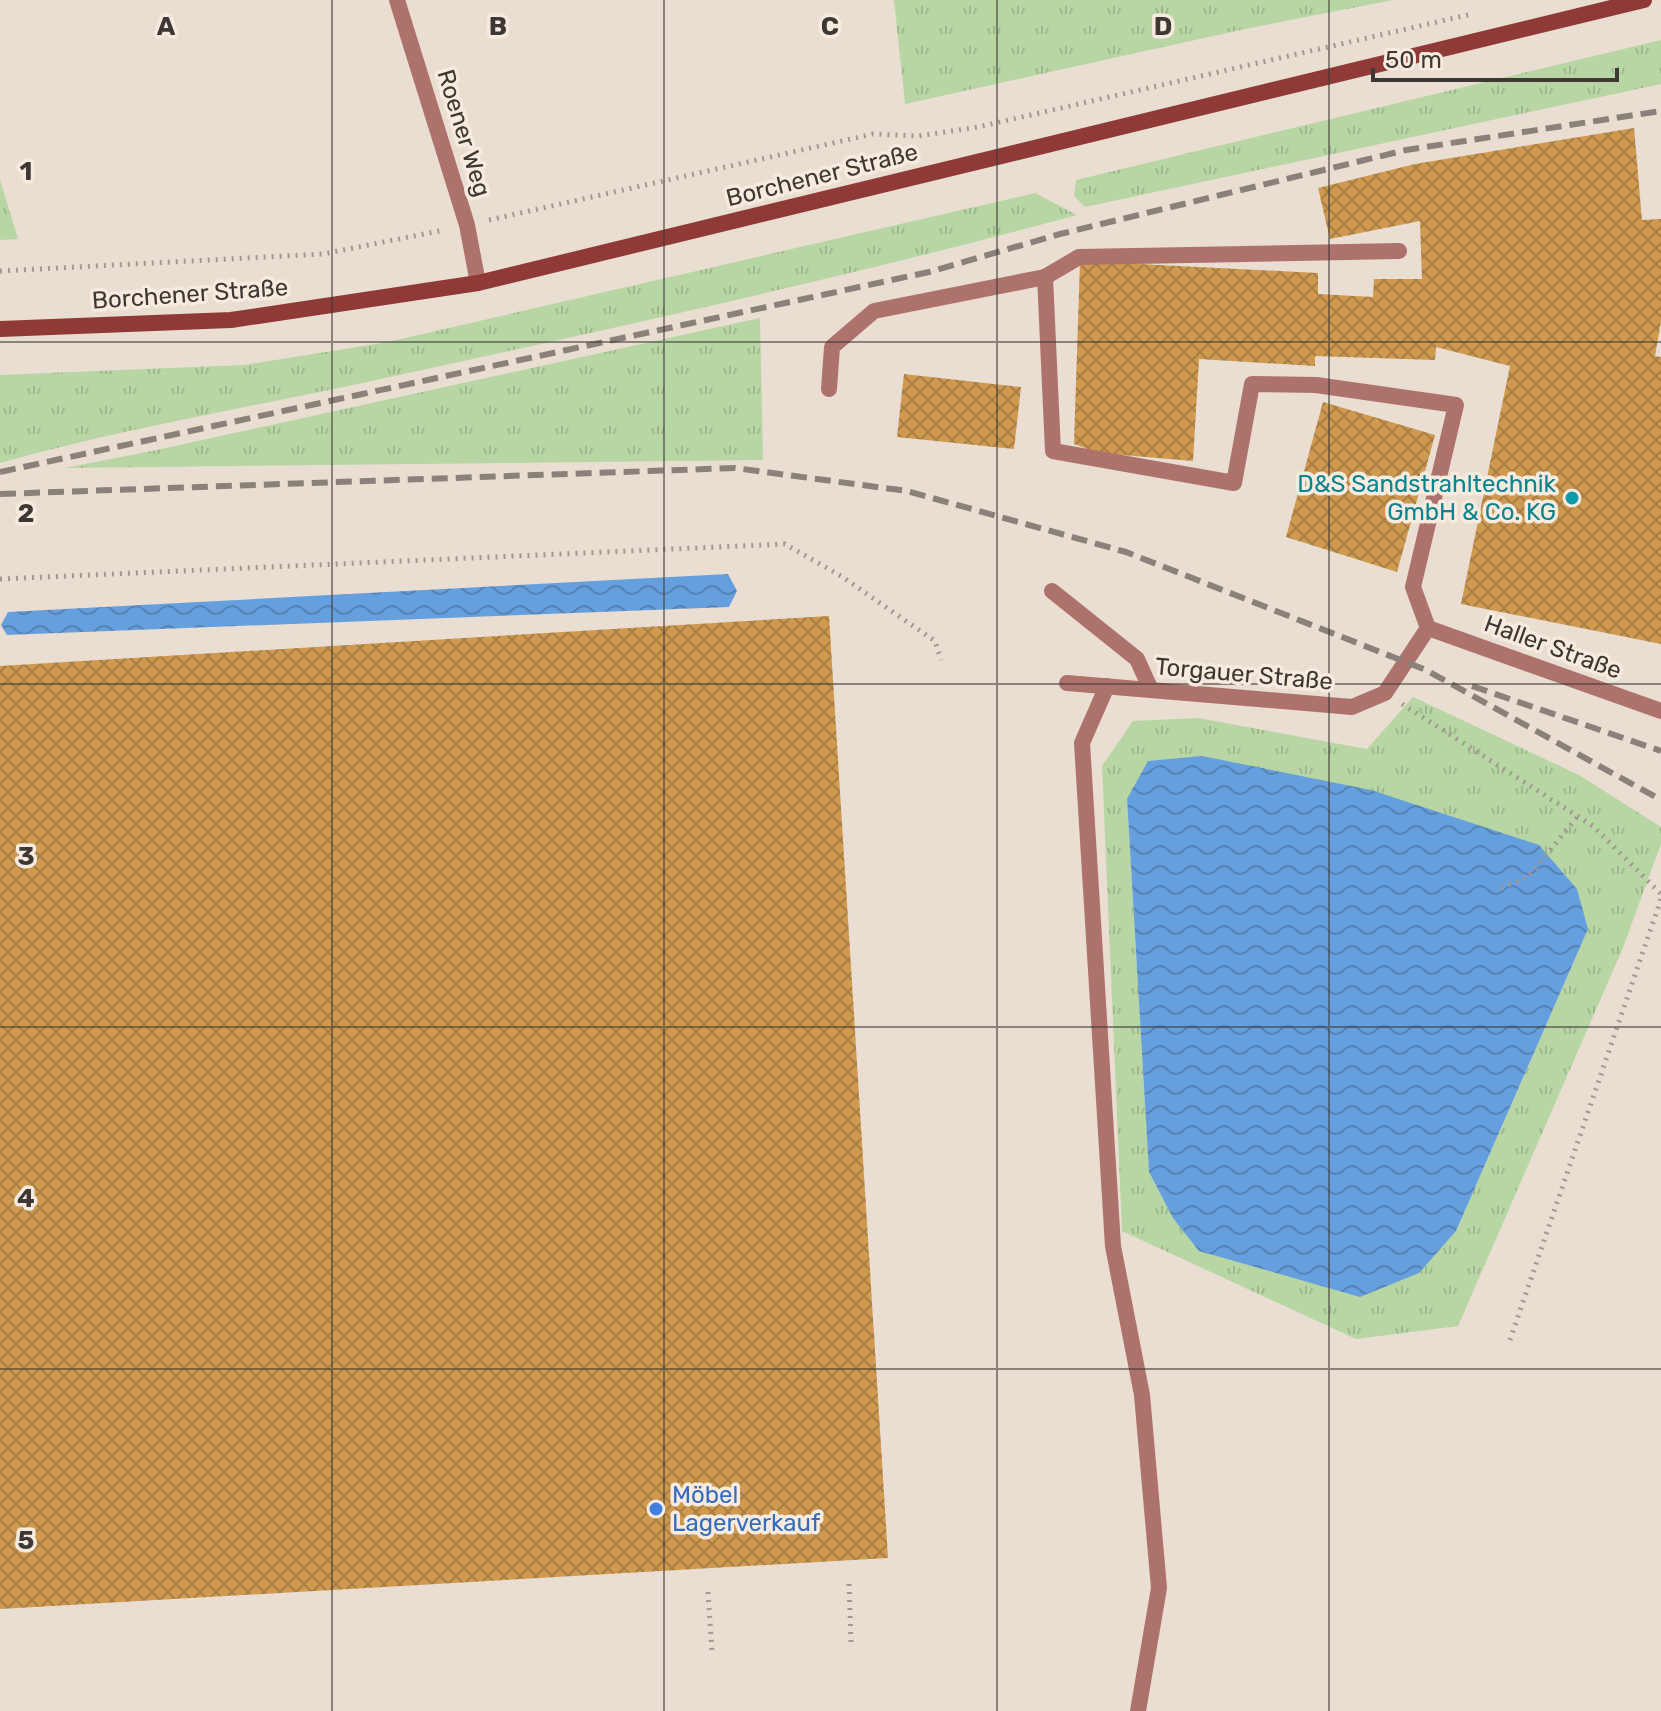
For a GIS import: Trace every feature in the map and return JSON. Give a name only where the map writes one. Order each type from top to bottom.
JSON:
[{"type":"main road","name":"Borchener Straße","points":[[0,329],[231,320],[478,283],[1644,0]]},
{"type":"street","name":"Roener Weg","points":[[397,0],[467,225],[478,283]]},
{"type":"street","points":[[829,389],[832,347],[874,311],[1045,277],[1079,257],[1399,251]]},
{"type":"street","points":[[1045,277],[1053,451],[1234,483],[1252,384],[1316,385],[1456,405],[1413,587],[1428,628],[1385,693]]},
{"type":"street","points":[[1052,591],[1137,659],[1151,690]]},
{"type":"street","name":"Haller Straße","points":[[1428,628],[1661,711]]},
{"type":"street","name":"Torgauer Straße","points":[[1067,683],[1352,707],[1385,693]]},
{"type":"street","points":[[1107,686],[1082,743],[1113,1246],[1142,1395],[1159,1588],[1138,1711]]},
{"type":"path","points":[[0,271],[323,254],[873,134],[918,136],[978,127],[1487,10]]},
{"type":"path","points":[[0,579],[785,544],[841,576],[935,641],[941,660]]},
{"type":"path","points":[[1385,693],[1593,826],[1661,897],[1510,1340]]},
{"type":"path","points":[[1501,888],[1529,876],[1578,816]]},
{"type":"path","points":[[849,1584],[851,1642]]},
{"type":"path","points":[[708,1592],[712,1651]]},
{"type":"green space","points":[[894,0],[1393,0],[1245,29],[905,104]]},
{"type":"green space","points":[[1661,40],[1661,84],[1085,207],[1074,196],[1076,180]]},
{"type":"green space","points":[[0,180],[18,239],[0,240]]},
{"type":"green space","points":[[1035,193],[1077,215],[897,262],[716,304],[353,385],[132,430],[0,463],[0,375],[244,365],[388,342]]},
{"type":"green space","points":[[760,318],[763,460],[65,468],[157,450]]},
{"type":"green space","points":[[1413,697],[1579,775],[1661,827],[1661,844],[1622,950],[1458,1326],[1356,1339],[1122,1231],[1102,766],[1133,721],[1198,718],[1367,749]],"holes":[[[1127,799],[1588,929],[1456,1231],[1418,1273],[1173,1218],[1149,1172]]]},
{"type":"water","points":[[728,574],[737,591],[729,607],[7,635],[1,625],[8,612]]},
{"type":"water","points":[[1202,756],[1371,790],[1539,845],[1577,889],[1588,929],[1456,1231],[1419,1273],[1360,1297],[1199,1251],[1173,1218],[1149,1172],[1127,799],[1148,761]]},
{"type":"building","points":[[1634,128],[1642,220],[1661,219],[1661,321],[1655,356],[1661,357],[1661,644],[1461,604],[1510,366],[1436,347],[1435,360],[1315,356],[1315,366],[1199,359],[1193,461],[1099,453],[1074,444],[1080,261],[1318,273],[1318,294],[1373,297],[1374,279],[1422,279],[1420,221],[1330,239],[1318,188],[1415,164]]},
{"type":"building","points":[[904,374],[1021,387],[1014,449],[897,437]]},
{"type":"building","points":[[1323,402],[1435,435],[1397,572],[1286,537]]},
{"type":"building","points":[[829,616],[888,1558],[0,1609],[0,666]]},
{"type":"railway","points":[[0,472],[929,272],[1060,234],[1406,150],[1661,111]]},
{"type":"railway","points":[[0,494],[735,468],[907,491],[1126,552],[1426,670],[1661,800]]},
{"type":"railway","points":[[1472,686],[1661,751]]},
{"type":"place","name":"D&S Sandstrahltechnik GmbH & Co. KG","points":[[1572,498]]},
{"type":"place","name":"Möbel Lagerverkauf","points":[[656,1509]]}]
